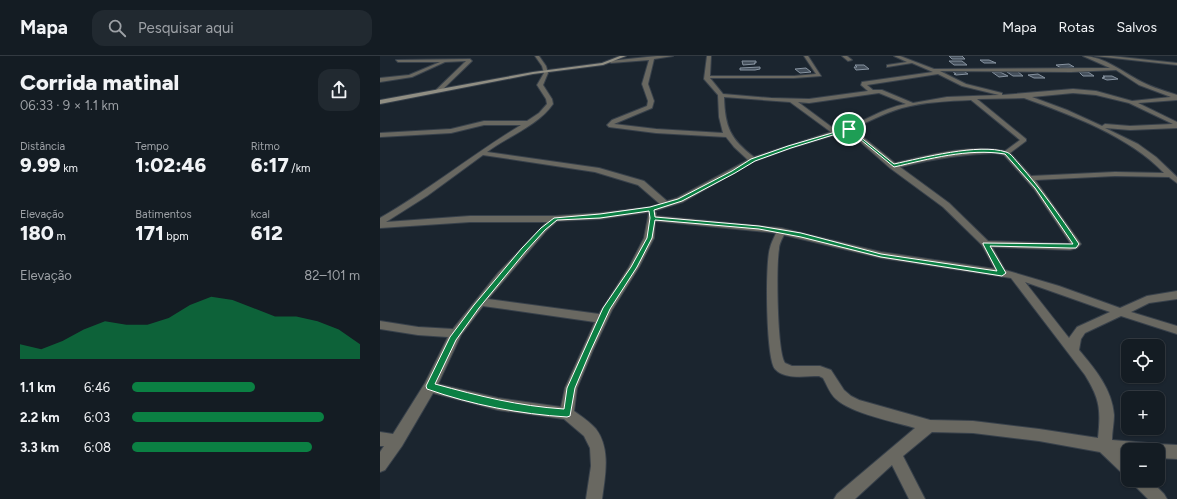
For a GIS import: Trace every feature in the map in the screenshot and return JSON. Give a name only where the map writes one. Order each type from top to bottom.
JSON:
[{"type":"street","points":[[537,56],[546,71]]},
{"type":"street","points":[[611,62],[624,56]]},
{"type":"street","points":[[380,102],[546,71],[671,56]]},
{"type":"street","points":[[709,56],[707,78],[721,95],[723,127],[726,135],[741,151],[753,160]]},
{"type":"street","points":[[707,78],[794,77],[819,75],[806,56]]},
{"type":"street","points":[[844,56],[850,60]]},
{"type":"street","points":[[896,56],[933,70],[964,85],[1009,96]]},
{"type":"street","points":[[901,58],[907,56]]},
{"type":"street","points":[[1085,56],[1117,69],[1141,84],[1177,98]]},
{"type":"street","points":[[1096,56],[1177,64]]},
{"type":"street","points":[[1137,56],[1142,61]]},
{"type":"street","points":[[398,67],[398,58],[446,61],[470,60],[439,90]]},
{"type":"street","points":[[652,58],[645,84],[651,101],[650,107],[614,121],[610,124],[611,126],[656,131],[726,135]]},
{"type":"street","points":[[380,80],[412,75],[446,61]]},
{"type":"street","points":[[889,66],[912,62]]},
{"type":"street","points":[[933,70],[1023,69],[1067,72],[1117,69]]},
{"type":"street","points":[[380,222],[407,207],[546,109],[550,104],[550,100],[540,85],[546,71]]},
{"type":"street","points":[[873,91],[864,85],[864,83],[939,73]]},
{"type":"street","points":[[873,91],[880,80]]},
{"type":"street","points":[[721,95],[792,101],[826,99],[873,91],[884,92],[912,104]]},
{"type":"street","points":[[567,413],[571,388],[607,308],[634,267],[650,238],[652,214],[666,204],[680,200],[753,160],[789,147],[849,129],[891,109],[912,104],[947,99],[1023,96],[1073,91],[1088,92],[1131,102],[1177,125]]},
{"type":"street","points":[[1023,96],[1065,111],[1146,151],[1177,181]]},
{"type":"street","points":[[972,98],[1024,140],[1006,153]]},
{"type":"street","points":[[1131,102],[1177,98]]},
{"type":"street","points":[[792,101],[836,133]]},
{"type":"street","points":[[380,135],[451,131],[484,123],[527,123]]},
{"type":"street","points":[[1096,125],[1130,128],[1177,125]]},
{"type":"street","points":[[849,129],[894,166],[946,205],[986,244],[1002,273]]},
{"type":"street","points":[[894,166],[932,157],[967,152],[995,151],[1006,153],[1037,187],[1076,244],[1074,246],[986,244]]},
{"type":"street","points":[[483,153],[596,170],[613,174],[641,183],[666,204]]},
{"type":"street","points":[[1028,178],[1115,174],[1170,175]]},
{"type":"street","points":[[380,225],[470,218],[556,219],[652,214],[759,228],[781,231],[881,256],[1014,275],[1177,330]]},
{"type":"street","points":[[380,465],[397,441],[430,386],[456,333],[524,250],[543,229],[556,219]]},
{"type":"street","points":[[781,231],[774,248],[772,279],[775,348],[778,364],[781,368],[791,371],[820,371],[827,374],[839,394],[846,400],[857,405],[930,426],[973,426],[1121,448]]},
{"type":"street","points":[[1014,275],[1072,351],[1090,371],[1101,390],[1107,415],[1104,446]]},
{"type":"street","points":[[1072,351],[1075,338],[1081,330],[1146,300],[1177,295]]},
{"type":"street","points":[[480,302],[602,319]]},
{"type":"street","points":[[380,325],[418,331],[456,333]]},
{"type":"street","points":[[430,386],[498,405],[534,411],[567,413],[593,435],[599,467],[594,499]]},
{"type":"street","points":[[842,499],[857,488],[914,437],[930,426]]},
{"type":"street","points":[[380,439],[397,441]]},
{"type":"street","points":[[1104,446],[1121,462]]},
{"type":"street","points":[[1165,451],[1177,452]]},
{"type":"street","points":[[895,455],[917,499]]},
{"type":"street","points":[[1146,487],[1159,499]]},
{"type":"building","points":[[949,56],[962,56],[965,59],[952,59]]},
{"type":"building","points":[[980,60],[989,60],[996,63],[984,63]]},
{"type":"building","points":[[742,61],[756,61],[756,63],[743,65]]},
{"type":"building","points":[[949,61],[962,61],[967,65],[954,65]]},
{"type":"building","points":[[1069,64],[1074,67],[1061,68],[1056,65]]},
{"type":"building","points":[[855,65],[864,65],[869,69],[856,70],[854,67],[857,67]]},
{"type":"building","points":[[760,67],[760,69],[755,70],[740,70],[740,68]]},
{"type":"building","points":[[806,68],[811,72],[800,73],[795,69]]},
{"type":"building","points":[[962,70],[968,74],[956,75],[952,71]]},
{"type":"building","points":[[1017,71],[1023,76],[1013,76],[1007,72]]},
{"type":"building","points":[[992,72],[1000,72],[1008,76],[999,77]]},
{"type":"building","points":[[1079,72],[1088,72],[1094,76],[1083,76]]},
{"type":"building","points":[[1038,74],[1045,78],[1034,78],[1028,75]]},
{"type":"building","points":[[1103,76],[1112,76],[1118,79],[1107,80],[1102,78],[1105,77]]},
{"type":"route","points":[[849,129],[789,147],[753,160],[680,200],[651,209],[652,218],[650,238],[634,267],[607,308],[587,350],[571,388],[567,413],[534,411],[498,405],[467,398],[430,386],[456,333],[476,306],[543,229],[556,219],[600,216],[651,209],[652,218],[781,231],[828,241],[881,256],[1002,273],[986,244],[1070,246],[1074,246],[1076,244],[1037,187],[1006,153],[995,151],[967,152],[932,157],[894,166],[849,129]]}]
